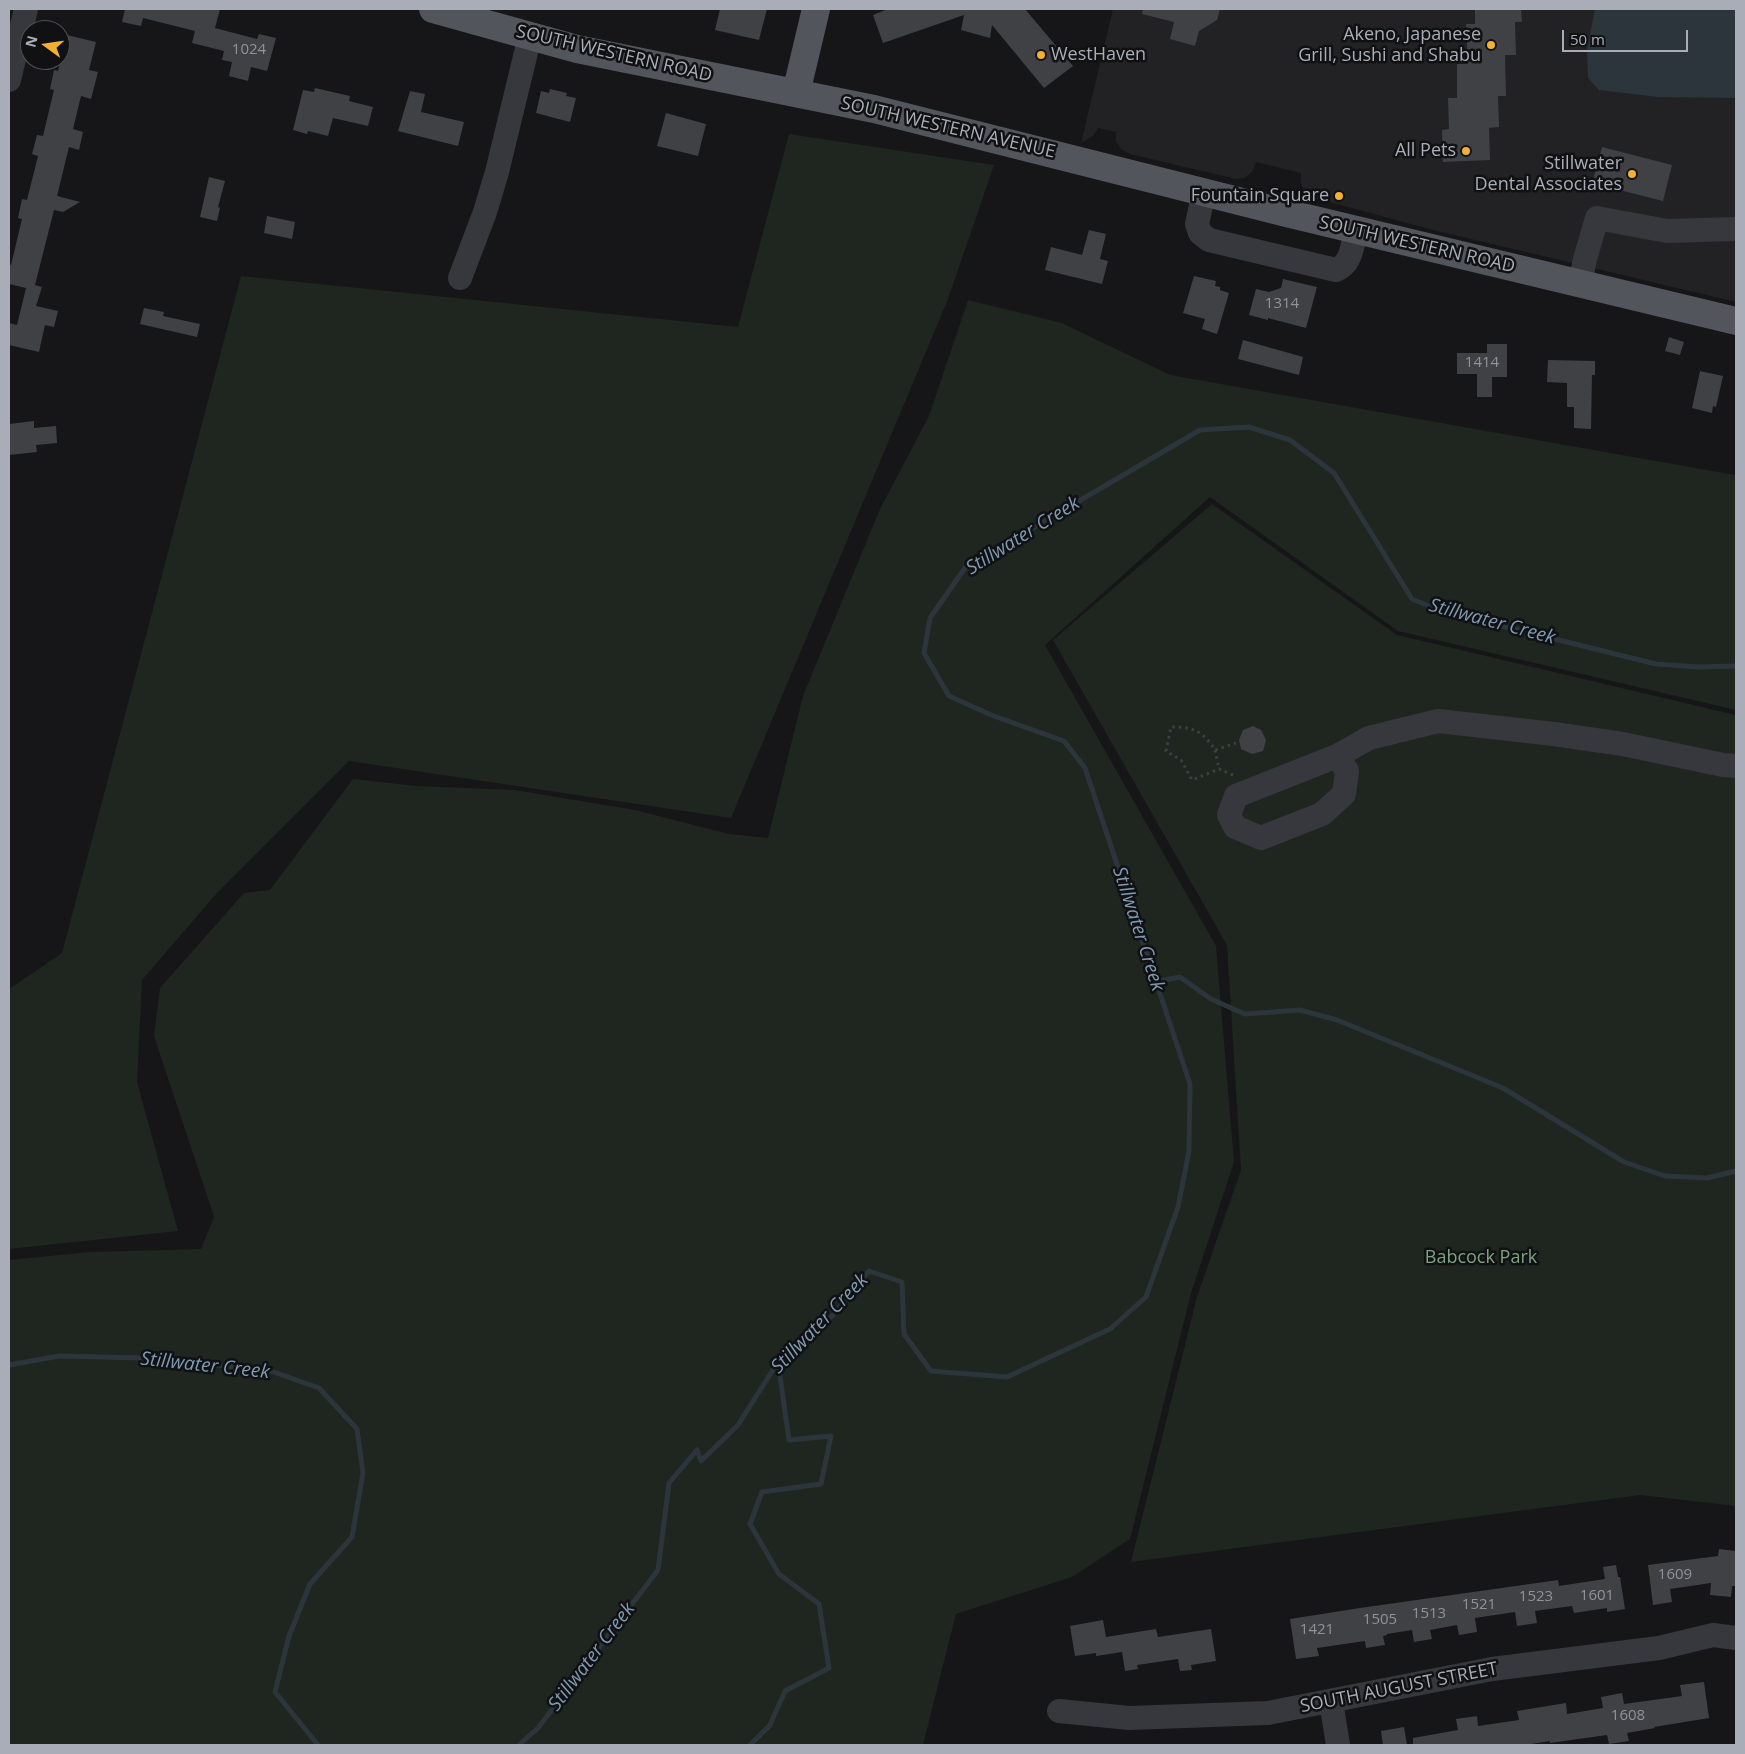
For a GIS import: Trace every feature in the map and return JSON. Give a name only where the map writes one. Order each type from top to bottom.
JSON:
[{"type":"main road","name":"SOUTH WESTERN ROAD","points":[[433,9],[576,49],[796,93]]},
{"type":"main road","points":[[796,93],[816,9]]},
{"type":"main road","name":"SOUTH WESTERN AVENUE","points":[[796,93],[874,109],[1099,165]]},
{"type":"main road","name":"SOUTH WESTERN ROAD","points":[[1099,165],[1356,230],[1736,321]]},
{"type":"street","points":[[9,80],[26,9]]},
{"type":"street","points":[[460,278],[485,212],[497,172],[530,36]]},
{"type":"street","points":[[1204,192],[1197,224],[1200,233],[1209,240],[1336,270],[1343,267],[1349,259],[1356,230]]},
{"type":"street","points":[[1580,284],[1597,218],[1667,231],[1736,229]]},
{"type":"street","points":[[1337,756],[1347,771],[1344,794],[1322,814],[1261,838],[1235,827],[1229,815],[1236,796],[1337,756],[1369,738],[1438,721],[1623,744],[1723,765],[1736,766]]},
{"type":"street","name":"SOUTH AUGUST STREET","points":[[1059,1711],[1129,1718],[1268,1714],[1492,1668],[1659,1648],[1713,1635],[1736,1638]]},
{"type":"street","points":[[1331,1701],[1338,1745]]},
{"type":"path","points":[[1219,769],[1215,750],[1208,738],[1186,727],[1171,727],[1166,751],[1182,760],[1192,780],[1219,769],[1242,778],[1248,791]]},
{"type":"path","points":[[1215,750],[1236,744]]},
{"type":"shaded area","name":"Fountain Square","points":[[1113,9],[1736,9],[1736,302],[1433,230],[1315,198],[1306,194],[1301,183],[1301,173],[1256,162],[1252,172],[1244,178],[1236,179],[1130,154],[1121,149],[1116,141],[1116,132],[1098,128],[1093,136],[1081,143]]},
{"type":"shaded area","points":[[1595,9],[1736,9],[1736,98],[1658,97],[1599,90],[1588,78],[1587,50]]},
{"type":"green space","points":[[789,134],[994,165],[948,299],[731,818],[349,761],[217,893],[142,980],[137,1082],[178,1231],[9,1249],[9,989],[62,953],[241,276],[738,327]]},
{"type":"green space","points":[[968,300],[1062,323],[1170,375],[1735,475],[1736,472],[1736,710],[1398,631],[1210,497],[1045,645],[1216,946],[1234,1162],[1191,1293],[1130,1539],[1072,1577],[956,1614],[923,1745],[9,1745],[9,1260],[90,1252],[201,1249],[214,1217],[154,1036],[160,988],[244,893],[270,890],[353,779],[416,786],[515,790],[635,810],[729,834],[768,838],[803,696],[880,509],[929,416]]},
{"type":"green space","name":"Babcock Park","points":[[1212,504],[1397,635],[1736,715],[1736,1506],[1640,1495],[1131,1562],[1197,1297],[1241,1170],[1227,945],[1053,640]]},
{"type":"building","points":[[125,9],[220,9],[215,28],[257,39],[259,34],[276,38],[267,71],[251,67],[248,81],[229,76],[232,62],[222,60],[224,51],[192,43],[195,31],[143,18],[141,26],[122,22]]},
{"type":"building","points":[[720,9],[767,9],[759,40],[715,30]]},
{"type":"building","name":"WestHaven","points":[[888,9],[1025,9],[1073,66],[1044,88],[992,25],[990,38],[961,30],[964,15],[883,43],[873,15]]},
{"type":"building","points":[[1143,9],[1220,9],[1217,20],[1199,31],[1195,46],[1170,39],[1174,22],[1142,14]]},
{"type":"building","points":[[1475,9],[1521,9],[1522,22],[1515,22],[1516,55],[1505,55],[1506,96],[1498,96],[1499,127],[1489,128],[1490,160],[1443,162],[1442,130],[1449,129],[1448,98],[1457,98],[1457,64],[1468,64],[1466,24],[1475,24]]},
{"type":"building","points":[[70,36],[96,42],[89,70],[98,72],[91,99],[81,96],[73,129],[83,132],[79,150],[69,147],[57,196],[80,202],[63,212],[54,210],[35,285],[42,287],[36,306],[58,311],[54,327],[45,325],[39,352],[9,345],[9,323],[17,325],[26,288],[9,284],[9,264],[11,265],[22,219],[18,218],[22,199],[27,200],[38,156],[32,154],[37,135],[43,136],[54,90],[50,89],[54,70],[70,70]]},
{"type":"building","points":[[315,88],[350,96],[349,101],[373,107],[368,126],[333,118],[328,136],[308,131],[307,134],[293,130],[303,90],[314,92]]},
{"type":"building","points":[[550,89],[567,93],[566,96],[576,98],[570,122],[536,113],[541,91],[549,93]]},
{"type":"building","points":[[410,91],[425,94],[421,112],[464,122],[458,146],[398,131]]},
{"type":"building","points":[[666,113],[706,124],[698,156],[657,146]]},
{"type":"building","name":"Stillwater Dental Associates","points":[[1602,147],[1672,165],[1663,201],[1592,183]]},
{"type":"building","points":[[209,177],[225,181],[218,207],[220,208],[217,221],[200,217]]},
{"type":"building","points":[[267,216],[295,222],[292,239],[264,233]]},
{"type":"building","points":[[1089,230],[1106,234],[1100,259],[1108,261],[1102,284],[1045,270],[1051,247],[1082,255]]},
{"type":"building","points":[[1194,276],[1216,281],[1215,286],[1229,293],[1217,334],[1202,329],[1205,319],[1183,313]]},
{"type":"building","points":[[1283,279],[1317,287],[1306,328],[1249,315],[1256,289],[1269,292],[1281,288]]},
{"type":"building","points":[[144,308],[164,312],[163,316],[200,324],[197,337],[140,324]]},
{"type":"building","points":[[1669,337],[1684,342],[1680,355],[1665,351]]},
{"type":"building","points":[[1243,340],[1303,357],[1299,375],[1238,359]]},
{"type":"building","points":[[1487,344],[1507,344],[1507,377],[1492,377],[1492,397],[1477,397],[1477,374],[1457,374],[1457,353],[1487,353]]},
{"type":"building","points":[[1548,360],[1595,361],[1595,375],[1592,375],[1591,429],[1574,428],[1574,407],[1567,407],[1567,383],[1547,382]]},
{"type":"building","points":[[1700,371],[1723,376],[1716,407],[1713,406],[1712,413],[1692,408]]},
{"type":"building","points":[[34,421],[34,428],[56,426],[57,443],[36,445],[37,452],[9,455],[9,424]]},
{"type":"building","points":[[1253,726],[1261,730],[1266,740],[1263,751],[1252,754],[1241,749],[1239,740],[1243,730]]},
{"type":"building","points":[[1719,1549],[1736,1551],[1736,1586],[1732,1586],[1731,1597],[1710,1595],[1711,1583],[1670,1589],[1672,1602],[1653,1605],[1648,1565],[1718,1556]]},
{"type":"building","points":[[1616,1565],[1618,1577],[1620,1577],[1625,1609],[1607,1612],[1607,1608],[1574,1613],[1572,1606],[1535,1611],[1537,1623],[1517,1626],[1515,1612],[1475,1618],[1477,1632],[1459,1635],[1457,1625],[1430,1630],[1432,1639],[1414,1642],[1412,1630],[1383,1636],[1385,1645],[1366,1648],[1365,1641],[1317,1648],[1319,1656],[1296,1659],[1290,1619],[1558,1580],[1559,1586],[1605,1579],[1603,1567]]},
{"type":"building","points":[[1103,1620],[1106,1637],[1156,1629],[1158,1637],[1211,1629],[1216,1661],[1191,1665],[1192,1670],[1180,1671],[1178,1659],[1137,1665],[1138,1669],[1125,1671],[1122,1652],[1096,1656],[1096,1653],[1075,1656],[1070,1626]]},
{"type":"building","points":[[1704,1682],[1709,1718],[1627,1733],[1629,1741],[1609,1744],[1607,1735],[1524,1745],[1413,1745],[1413,1738],[1458,1730],[1456,1719],[1477,1716],[1478,1726],[1519,1720],[1517,1711],[1566,1703],[1567,1714],[1603,1708],[1601,1697],[1622,1693],[1624,1704],[1682,1696],[1680,1685]]},
{"type":"building","points":[[1404,1727],[1407,1745],[1383,1745],[1381,1731]]},
{"type":"waterway","name":"Stillwater Creek","points":[[519,1745],[538,1728],[658,1570],[669,1483],[697,1450],[701,1461],[738,1425],[778,1362],[831,1317],[869,1271],[902,1282],[904,1334],[931,1371],[1007,1377],[1110,1329],[1146,1297],[1178,1207],[1189,1151],[1190,1084],[1085,768],[1064,741],[991,715],[949,696],[924,653],[930,618],[965,568],[1200,430],[1249,427],[1290,440],[1334,473],[1412,599],[1441,611],[1656,664],[1698,667],[1736,666]]},
{"type":"waterway","points":[[1155,982],[1180,977],[1211,999],[1245,1014],[1300,1010],[1337,1020],[1503,1088],[1624,1162],[1665,1176],[1707,1178],[1736,1171]]},
{"type":"waterway","name":"Stillwater Creek","points":[[9,1365],[59,1356],[143,1358],[268,1370],[319,1388],[357,1429],[363,1473],[352,1537],[310,1584],[289,1636],[275,1692],[318,1745]]},
{"type":"waterway","points":[[750,1745],[770,1725],[785,1691],[829,1668],[819,1604],[779,1574],[750,1524],[762,1492],[821,1484],[831,1436],[789,1440],[778,1362]]},
{"type":"place","name":"Akeno, Japanese Grill, Sushi and Shabu","points":[[1491,45]]},
{"type":"place","name":"WestHaven","points":[[1041,55]]},
{"type":"place","name":"All Pets","points":[[1466,151]]},
{"type":"place","name":"Stillwater Dental Associates","points":[[1632,174]]},
{"type":"place","name":"Fountain Square","points":[[1339,196]]}]
